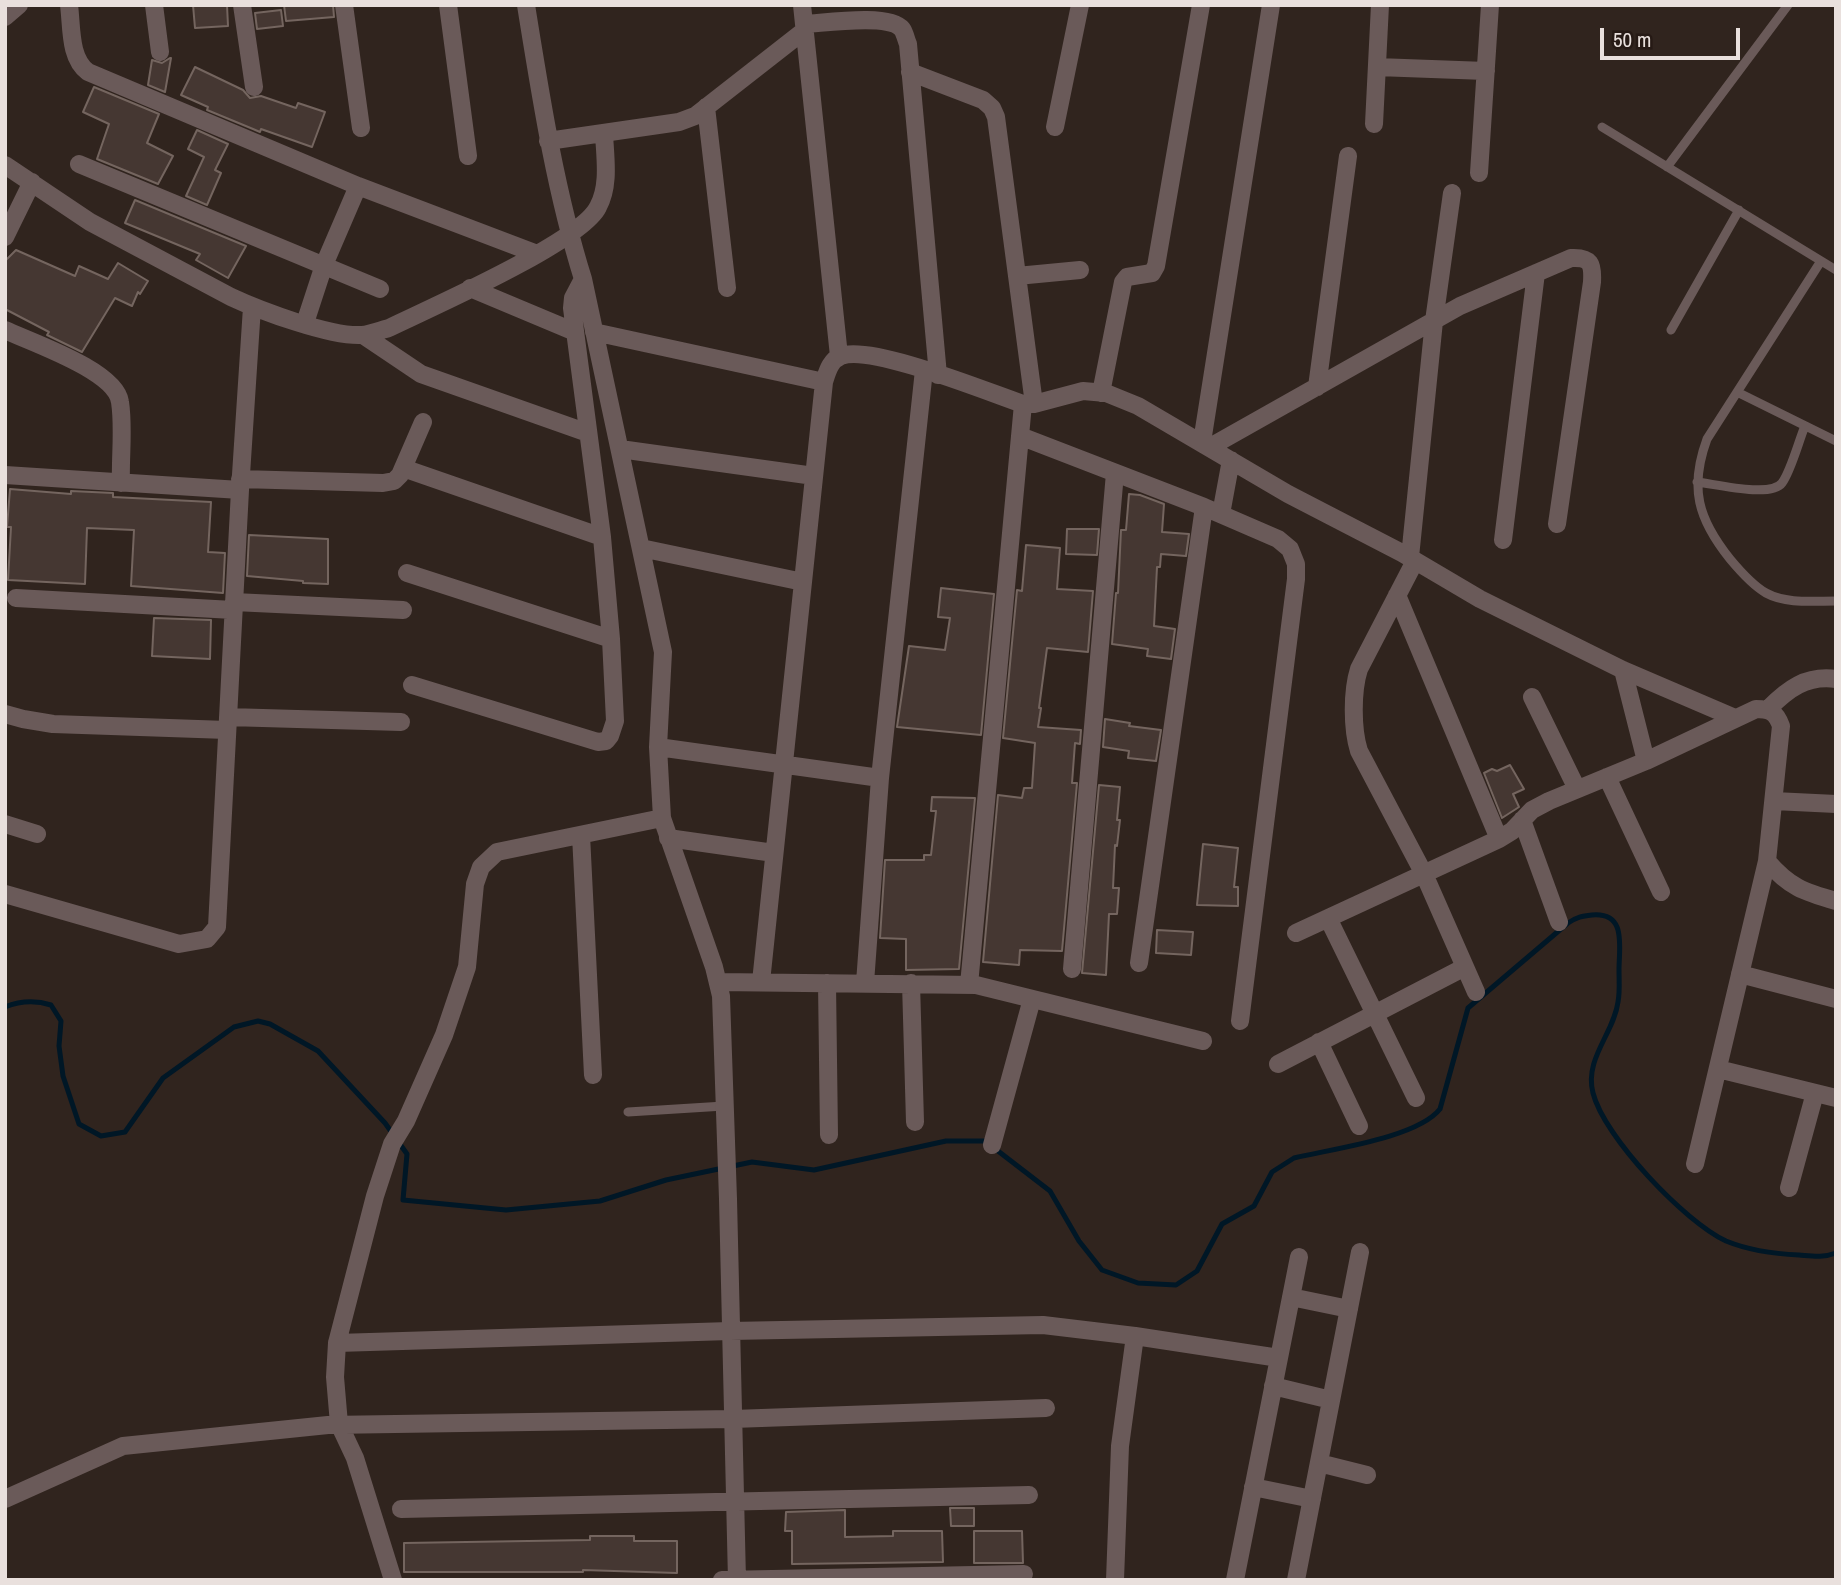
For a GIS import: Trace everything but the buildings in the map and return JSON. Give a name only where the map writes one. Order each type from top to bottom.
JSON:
[{"type":"street","points":[[5,17],[19,5]]},
{"type":"street","points":[[69,5],[75,54],[81,66],[88,72],[358,186],[537,254]]},
{"type":"street","points":[[154,5],[160,52]]},
{"type":"street","points":[[242,5],[254,87]]},
{"type":"street","points":[[344,5],[362,128]]},
{"type":"street","points":[[448,5],[468,156]]},
{"type":"street","points":[[526,5],[548,141],[569,234],[583,279],[663,652],[658,747],[662,818],[721,996],[729,1199],[737,1579]]},
{"type":"street","points":[[802,5],[839,356]]},
{"type":"street","points":[[1055,127],[1080,5]]},
{"type":"street","points":[[1101,393],[1123,282],[1128,277],[1152,273],[1156,266],[1202,5]]},
{"type":"street","points":[[1206,445],[1271,5]]},
{"type":"street","points":[[1374,124],[1380,5]]},
{"type":"street","points":[[1479,173],[1490,5]]},
{"type":"street","points":[[548,141],[679,122],[695,116],[805,27],[881,20],[894,23],[902,30],[908,44],[931,373],[880,778],[865,983]]},
{"type":"street","points":[[1377,67],[1486,71]]},
{"type":"street","points":[[911,72],[983,100],[992,108],[996,117],[1017,276],[1028,404],[1020,436],[969,985]]},
{"type":"street","points":[[706,107],[727,288]]},
{"type":"street","points":[[5,165],[90,222],[252,307],[338,333],[363,335],[389,328],[537,254],[569,234],[597,210],[605,190],[604,133]]},
{"type":"street","points":[[1317,387],[1348,156]]},
{"type":"street","points":[[79,164],[380,289]]},
{"type":"street","points":[[5,237],[32,182]]},
{"type":"street","points":[[305,323],[324,265],[358,186]]},
{"type":"street","points":[[1452,193],[1434,321],[1412,559],[1397,595],[1359,669],[1355,684],[1356,712],[1353,725],[1359,751],[1424,874],[1476,992]]},
{"type":"street","points":[[1206,445],[1317,387],[1460,306],[1572,258],[1583,257],[1590,262],[1593,270],[1558,524]]},
{"type":"street","points":[[1017,276],[1080,270]]},
{"type":"street","points":[[1503,540],[1536,273]]},
{"type":"street","points":[[412,685],[598,743],[606,741],[610,736],[615,721],[611,639],[575,332],[573,298],[583,279]]},
{"type":"street","points":[[470,288],[575,332]]},
{"type":"street","points":[[5,894],[179,944],[207,939],[217,927],[252,307]]},
{"type":"street","points":[[5,330],[89,368],[109,381],[120,402],[121,483]]},
{"type":"street","points":[[594,332],[824,382]]},
{"type":"street","points":[[363,335],[421,374],[587,433]]},
{"type":"street","points":[[761,982],[824,382],[830,365],[839,356],[860,353],[1028,404],[1083,391],[1101,393],[1138,406],[1288,494],[1412,559],[1479,599],[1623,670],[1735,718]]},
{"type":"street","points":[[5,475],[121,483],[383,483],[394,481],[403,468],[423,422]]},
{"type":"street","points":[[1020,436],[1278,539],[1290,549],[1296,564],[1240,1021]]},
{"type":"street","points":[[620,449],[814,476]]},
{"type":"street","points":[[1139,963],[1212,511],[1231,460]]},
{"type":"street","points":[[403,468],[601,537]]},
{"type":"street","points":[[1072,968],[1115,473]]},
{"type":"street","points":[[641,548],[803,582]]},
{"type":"street","points":[[407,573],[611,639]]},
{"type":"street","points":[[1397,595],[1499,839]]},
{"type":"street","points":[[16,598],[403,610]]},
{"type":"street","points":[[1623,670],[1646,761]]},
{"type":"street","points":[[1768,709],[1786,691],[1804,681],[1836,679]]},
{"type":"street","points":[[1532,697],[1577,789]]},
{"type":"street","points":[[1296,933],[1499,839],[1512,831],[1532,810],[1549,801],[1646,761],[1756,709],[1768,709],[1778,716],[1782,726],[1767,861],[1695,1164]]},
{"type":"street","points":[[5,714],[53,724],[401,722]]},
{"type":"street","points":[[658,747],[880,778]]},
{"type":"street","points":[[1607,777],[1661,891]]},
{"type":"street","points":[[1774,802],[1836,804]]},
{"type":"street","points":[[393,1580],[355,1458],[339,1424],[335,1377],[337,1343],[375,1196],[392,1144],[406,1121],[444,1035],[467,967],[475,884],[481,867],[497,852],[662,818]]},
{"type":"street","points":[[1522,820],[1559,922]]},
{"type":"street","points":[[5,824],[37,834]]},
{"type":"street","points":[[580,835],[593,1075]]},
{"type":"street","points":[[668,838],[774,853]]},
{"type":"street","points":[[1767,861],[1791,886],[1836,901]]},
{"type":"street","points":[[1328,918],[1416,1098]]},
{"type":"street","points":[[1278,1064],[1465,967]]},
{"type":"street","points":[[1740,974],[1836,999]]},
{"type":"street","points":[[718,982],[969,985],[1203,1041]]},
{"type":"street","points":[[827,983],[829,1135]]},
{"type":"street","points":[[911,984],[915,1122]]},
{"type":"street","points":[[992,1145],[1032,999]]},
{"type":"street","points":[[1319,1042],[1359,1126]]},
{"type":"street","points":[[1718,1069],[1836,1098]]},
{"type":"street","points":[[1789,1188],[1815,1093]]},
{"type":"street","points":[[1296,1580],[1360,1252]]},
{"type":"street","points":[[1235,1580],[1299,1257]]},
{"type":"street","points":[[1291,1297],[1349,1309]]},
{"type":"street","points":[[337,1343],[1043,1325],[1279,1358]]},
{"type":"street","points":[[1115,1580],[1120,1446],[1135,1336]]},
{"type":"street","points":[[1273,1387],[1331,1400]]},
{"type":"street","points":[[5,1499],[124,1446],[339,1424],[733,1419],[1046,1408]]},
{"type":"street","points":[[1319,1463],[1367,1475]]},
{"type":"street","points":[[1253,1487],[1312,1499]]},
{"type":"street","points":[[401,1509],[1029,1495]]},
{"type":"street","points":[[722,1580],[1024,1574]]},
{"type":"lane","points":[[1667,166],[1788,5]]},
{"type":"lane","points":[[1602,127],[1836,270]]},
{"type":"lane","points":[[1671,330],[1739,210]]},
{"type":"lane","points":[[1821,261],[1707,439],[1699,460],[1697,482],[1700,510],[1717,542],[1741,572],[1766,593],[1795,601],[1836,601]]},
{"type":"lane","points":[[1737,392],[1836,441]]},
{"type":"lane","points":[[1697,482],[1759,490],[1773,489],[1782,484],[1805,426]]},
{"type":"lane","points":[[628,1112],[724,1106]]},
{"type":"waterway","points":[[5,1007],[28,1002],[51,1005],[61,1021],[59,1046],[63,1076],[79,1124],[101,1136],[125,1132],[163,1078],[234,1027],[258,1021],[270,1024],[318,1051],[385,1123],[407,1154],[403,1200],[506,1210],[600,1201],[666,1180],[752,1162],[814,1170],[946,1141],[985,1141],[1050,1191],[1079,1241],[1102,1270],[1138,1283],[1176,1285],[1197,1271],[1222,1224],[1254,1206],[1272,1172],[1294,1158],[1393,1135],[1429,1119],[1440,1109],[1468,1008],[1568,923],[1582,916],[1603,916],[1611,919],[1619,932],[1619,994],[1611,1025],[1596,1057],[1591,1081],[1600,1111],[1613,1132],[1629,1154],[1669,1197],[1689,1216],[1726,1241],[1781,1254],[1827,1256],[1836,1253]]}]
